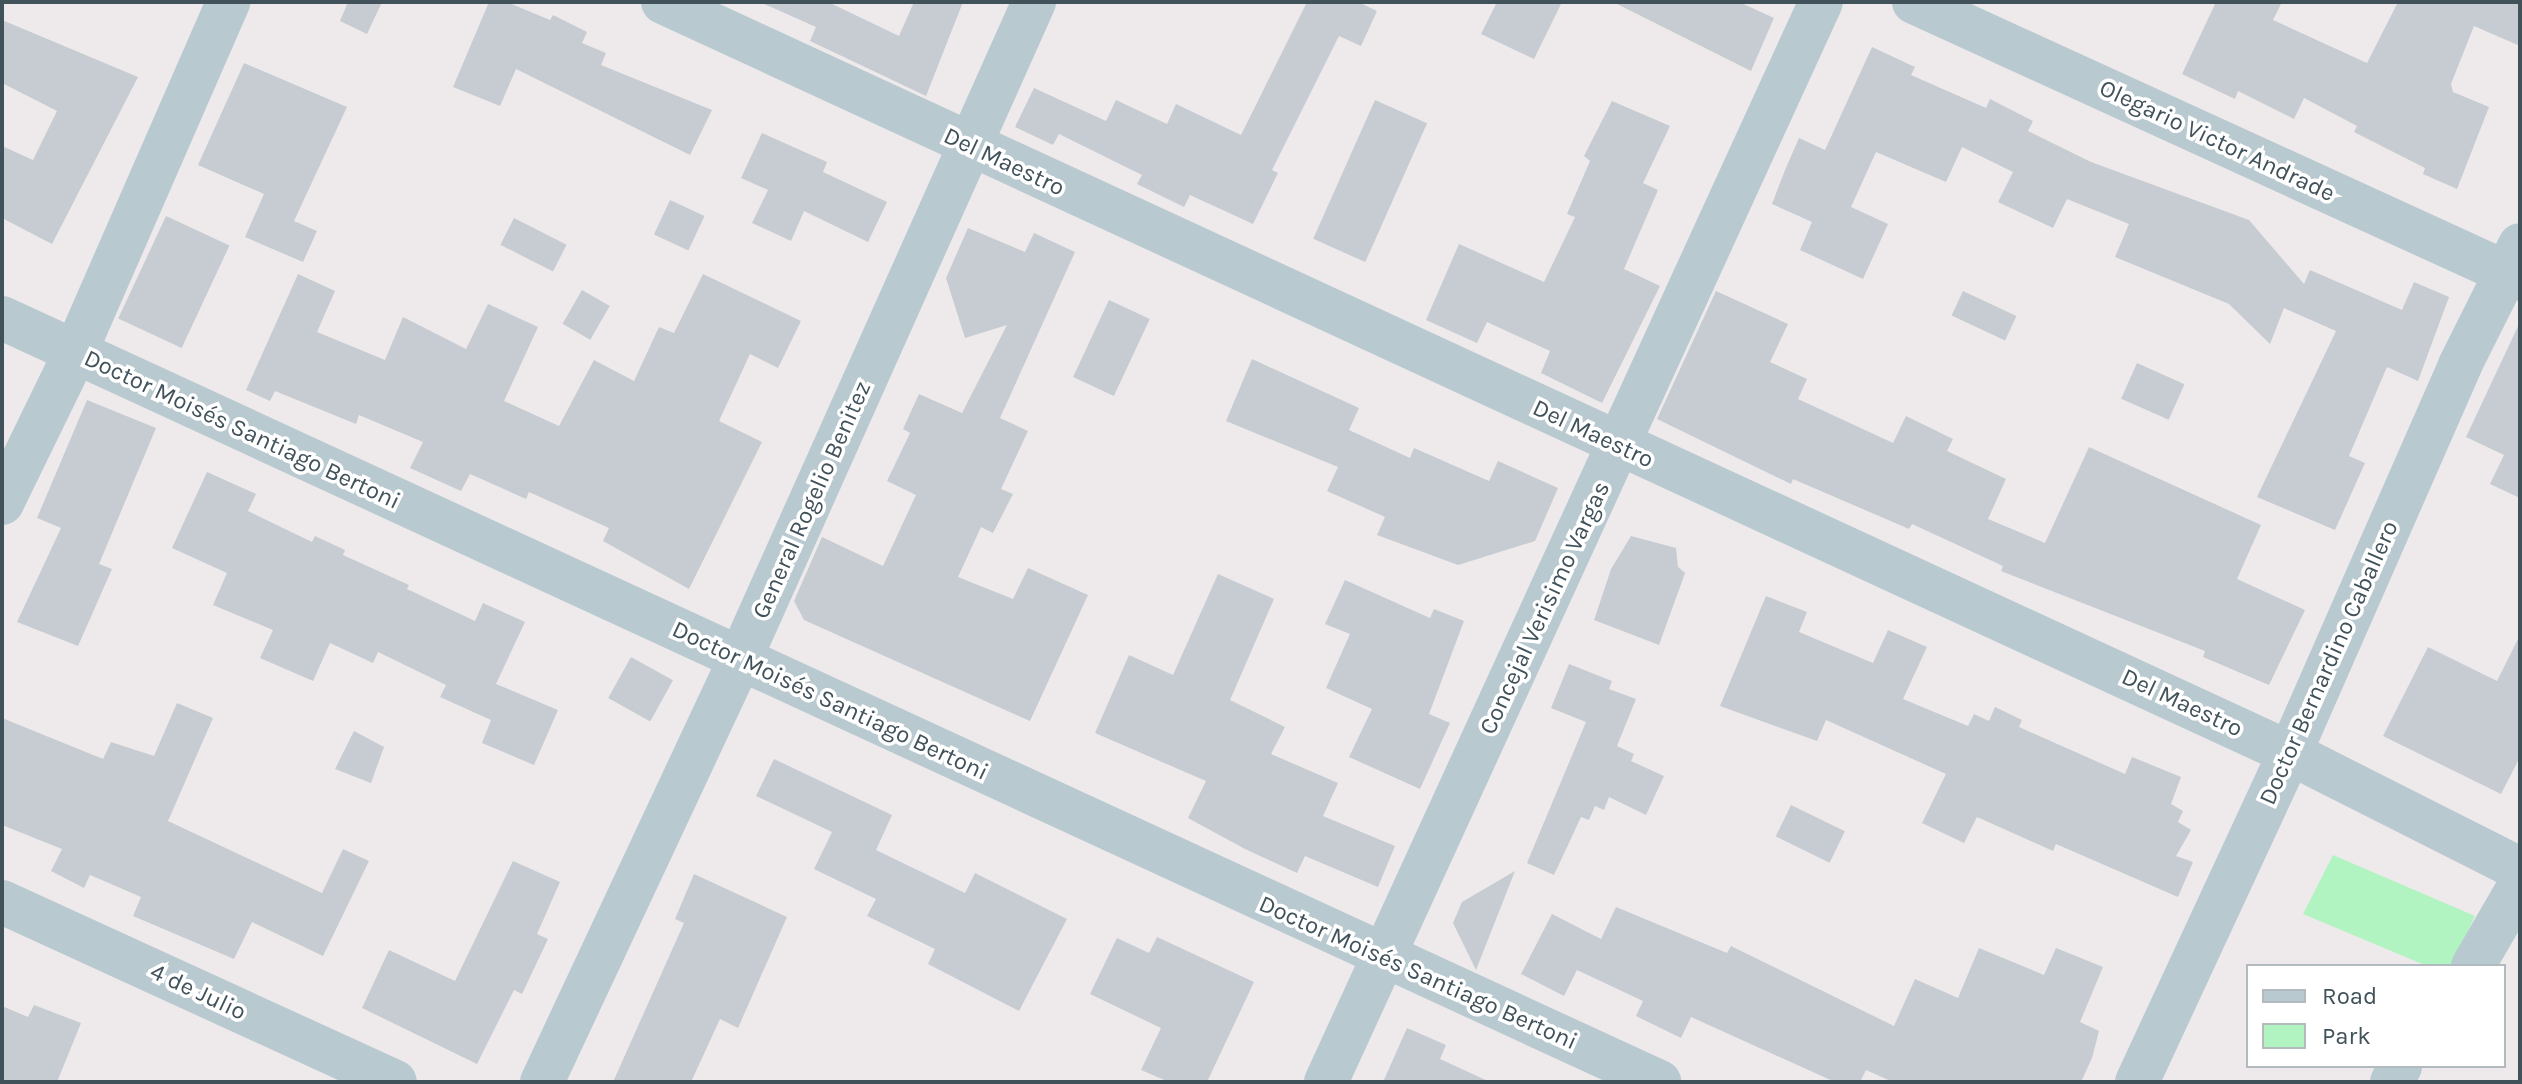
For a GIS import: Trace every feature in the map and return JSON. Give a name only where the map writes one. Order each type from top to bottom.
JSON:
[{"type":"street","points":[[2,503],[75,353],[228,2]]},
{"type":"street","name":"Del Maestro","points":[[663,2],[972,148],[2290,753],[2520,869]]},
{"type":"street","name":"General Rogelio Benitez","points":[[542,1082],[740,659],[972,148],[1034,2]]},
{"type":"street","name":"Concejal Verisimo Vargas","points":[[1326,1082],[1821,2]]},
{"type":"street","name":"Olegario Victor Andrade","points":[[1914,2],[2515,266]]},
{"type":"street","name":"Doctor Bernardino Caballero","points":[[2137,1082],[2290,753],[2460,365],[2515,266]]},
{"type":"street","name":"Doctor Moisés Santiago Bertoni","points":[[2,318],[1383,958],[1659,1082]]},
{"type":"street","points":[[2474,964],[2520,885]]},
{"type":"street","name":"4 de Julio","points":[[2,902],[395,1082]]},
{"type":"green space","points":[[2333,855],[2475,916],[2452,964],[2422,964],[2303,914]]},
{"type":"building","points":[[348,2],[382,2],[367,34],[340,21]]},
{"type":"building","points":[[489,2],[507,2],[550,20],[553,15],[587,32],[582,43],[606,53],[601,65],[712,110],[690,155],[516,69],[500,106],[453,87]]},
{"type":"building","points":[[760,2],[828,2],[899,36],[914,2],[963,2],[926,96],[810,41],[816,27]]},
{"type":"building","points":[[1307,2],[1358,2],[1377,11],[1361,46],[1339,36],[1272,170],[1278,173],[1253,224],[1190,195],[1184,207],[1137,184],[1142,175],[1059,134],[1053,145],[1015,127],[1034,88],[1106,121],[1116,100],[1167,124],[1176,104],[1241,135]]},
{"type":"building","points":[[1497,2],[1562,2],[1534,59],[1481,34]]},
{"type":"building","points":[[1613,2],[1739,2],[1774,18],[1751,71]]},
{"type":"building","points":[[2216,2],[2282,2],[2273,20],[2367,63],[2398,2],[2520,2],[2520,46],[2474,26],[2451,84],[2453,92],[2489,107],[2457,189],[2423,174],[2425,168],[2354,132],[2357,126],[2304,98],[2294,119],[2238,91],[2235,99],[2182,74]]},
{"type":"building","points":[[2,20],[138,77],[52,244],[2,218],[2,146],[33,160],[57,111],[2,83]]},
{"type":"building","points":[[1872,47],[1915,67],[1911,75],[1986,108],[1990,99],[2033,121],[2028,131],[2091,162],[2249,220],[2304,284],[2310,270],[2402,310],[2414,282],[2449,297],[2418,381],[2387,367],[2349,456],[2365,463],[2335,530],[2257,497],[2336,331],[2284,308],[2270,344],[2229,304],[2115,257],[2129,224],[2067,199],[2053,228],[1998,202],[2013,172],[1962,147],[1946,182],[1876,152],[1851,207],[1888,224],[1863,279],[1800,250],[1812,222],[1772,204],[1799,138],[1825,150]]},
{"type":"building","points":[[244,63],[347,107],[294,221],[317,231],[303,262],[245,237],[264,194],[198,165]]},
{"type":"building","points":[[1375,100],[1427,123],[1365,262],[1313,239]]},
{"type":"building","points":[[1612,101],[1670,126],[1643,183],[1658,190],[1624,269],[1660,286],[1602,403],[1541,373],[1550,351],[1487,322],[1477,343],[1426,320],[1459,244],[1544,282],[1575,217],[1567,214],[1590,161],[1584,156]]},
{"type":"building","points":[[762,133],[827,162],[823,172],[887,202],[868,242],[804,211],[791,241],[752,223],[768,190],[741,178]]},
{"type":"building","points":[[670,200],[704,216],[688,250],[654,234]]},
{"type":"building","points":[[166,216],[229,246],[182,348],[118,318]]},
{"type":"building","points":[[514,218],[567,245],[553,272],[500,245]]},
{"type":"building","points":[[968,228],[1025,252],[1034,233],[1075,252],[1000,418],[1028,431],[1001,489],[1013,494],[993,533],[981,527],[958,577],[1013,599],[1028,568],[1088,595],[1030,721],[804,620],[794,601],[822,537],[883,566],[916,495],[887,481],[910,433],[903,429],[919,394],[962,413],[1007,325],[965,338],[946,278]]},
{"type":"building","points":[[298,274],[335,291],[317,332],[385,360],[403,317],[466,349],[488,304],[538,327],[504,401],[559,426],[594,360],[634,381],[659,327],[674,333],[703,274],[801,321],[778,368],[750,354],[719,421],[762,442],[689,589],[603,541],[609,528],[529,492],[526,499],[470,474],[461,491],[410,468],[423,442],[359,415],[356,424],[275,391],[270,401],[246,390]]},
{"type":"building","points":[[582,290],[610,306],[590,340],[562,324]]},
{"type":"building","points":[[1716,291],[1788,324],[1770,362],[1807,379],[1798,399],[1893,443],[1906,416],[1953,439],[1947,451],[2006,479],[1988,519],[2045,543],[2089,447],[2261,525],[2237,579],[2305,610],[2269,685],[2203,657],[2205,651],[2001,571],[2003,566],[1912,524],[1909,529],[1793,479],[1791,484],[1657,419]]},
{"type":"building","points":[[1963,291],[2016,316],[2005,340],[1952,315]]},
{"type":"building","points":[[1109,300],[1150,319],[1114,396],[1073,377]]},
{"type":"building","points":[[2520,322],[2520,498],[2490,484],[2504,455],[2466,437]]},
{"type":"building","points":[[1252,359],[1359,408],[1349,430],[1410,458],[1414,448],[1489,481],[1498,461],[1558,488],[1535,541],[1458,565],[1377,535],[1385,517],[1327,491],[1338,467],[1226,421]]},
{"type":"building","points":[[2137,363],[2185,384],[2169,420],[2121,399]]},
{"type":"building","points":[[87,400],[156,428],[99,564],[112,569],[78,646],[17,622],[61,528],[37,518]]},
{"type":"building","points":[[207,472],[256,494],[248,511],[312,542],[315,536],[345,550],[343,555],[409,585],[407,589],[475,621],[483,603],[525,622],[496,684],[558,710],[534,765],[482,743],[491,720],[440,697],[446,685],[378,652],[373,663],[330,643],[313,681],[260,658],[273,630],[213,605],[227,573],[172,548]]},
{"type":"building","points":[[1631,536],[1676,548],[1678,567],[1685,573],[1659,645],[1594,620],[1611,569]]},
{"type":"building","points":[[1218,574],[1274,599],[1230,700],[1285,727],[1271,754],[1338,783],[1323,816],[1395,846],[1378,887],[1305,856],[1297,873],[1188,818],[1206,781],[1095,733],[1129,655],[1173,675]]},
{"type":"building","points":[[1345,580],[1430,618],[1434,609],[1464,621],[1429,714],[1450,723],[1420,789],[1349,757],[1372,709],[1326,688],[1350,634],[1325,624]]},
{"type":"building","points":[[1766,596],[1807,612],[1799,632],[1873,663],[1888,630],[1927,647],[1903,699],[1968,726],[1974,714],[1989,721],[1995,707],[2022,720],[2019,727],[2125,774],[2132,757],[2181,777],[2171,804],[2183,811],[2178,822],[2191,830],[2176,856],[2193,862],[2178,897],[2056,844],[2053,851],[1977,817],[1964,843],[1922,823],[1946,774],[1826,720],[1817,741],[1720,706]]},
{"type":"building","points":[[2520,635],[2520,757],[2501,794],[2383,736],[2428,647],[2497,681]]},
{"type":"building","points":[[631,657],[673,680],[650,721],[608,698]]},
{"type":"building","points":[[1569,664],[1612,681],[1609,689],[1636,699],[1617,746],[1634,754],[1631,761],[1664,776],[1646,815],[1609,797],[1604,810],[1595,806],[1589,820],[1581,817],[1554,875],[1527,863],[1586,722],[1551,708]]},
{"type":"building","points":[[177,703],[213,718],[168,821],[322,893],[343,849],[369,861],[323,956],[252,922],[234,959],[133,916],[141,897],[90,875],[84,888],[51,871],[62,849],[2,825],[2,718],[103,759],[111,742],[154,756]]},
{"type":"building","points":[[354,731],[384,747],[371,783],[335,769]]},
{"type":"building","points":[[774,759],[892,815],[876,850],[965,893],[975,873],[1067,919],[1019,1011],[928,964],[935,949],[867,916],[876,899],[814,869],[832,832],[756,796]]},
{"type":"building","points":[[1791,805],[1845,831],[1830,863],[1776,836]]},
{"type":"building","points":[[513,861],[560,882],[537,934],[548,939],[522,994],[514,990],[477,1064],[362,1008],[389,950],[455,981]]},
{"type":"building","points":[[1515,871],[1476,970],[1453,923],[1462,902]]},
{"type":"building","points":[[694,874],[787,917],[738,1028],[720,1019],[691,1082],[613,1082],[684,923],[675,919]]},
{"type":"building","points":[[1616,907],[1727,953],[1731,946],[1894,1026],[1915,979],[1958,998],[1979,948],[2044,975],[2056,948],[2103,967],[2080,1022],[2099,1031],[2092,1058],[2081,1082],[1893,1082],[1866,1070],[1860,1082],[1835,1082],[1691,1017],[1681,1038],[1636,1016],[1643,1001],[1577,970],[1564,996],[1521,974],[1552,914],[1601,939]]},
{"type":"building","points":[[1157,937],[1254,982],[1207,1082],[1169,1082],[1141,1070],[1161,1028],[1090,994],[1117,938],[1149,953]]},
{"type":"building","points":[[34,1005],[81,1023],[57,1082],[2,1082],[2,1006],[28,1017]]},
{"type":"building","points":[[1407,1028],[1446,1045],[1440,1059],[1490,1082],[1383,1082]]}]
